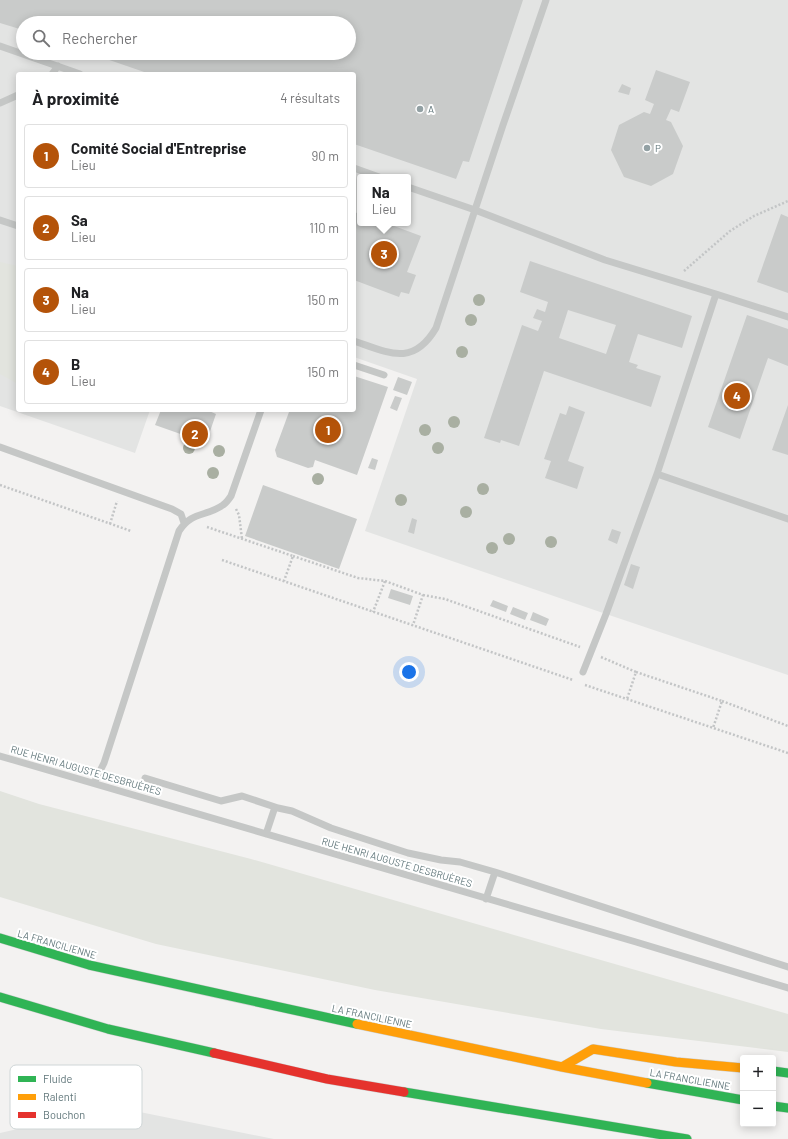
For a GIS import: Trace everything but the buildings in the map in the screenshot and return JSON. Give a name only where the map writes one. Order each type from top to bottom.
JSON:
[{"type":"highway","name":"LA FRANCILIENNE","points":[[0,938],[89,966],[286,1009],[562,1067],[740,1099]]},
{"type":"highway","points":[[0,997],[108,1029],[327,1079],[687,1139]]},
{"type":"highway","points":[[562,1067],[593,1050],[676,1062],[740,1068]]},
{"type":"highway","points":[[776,1071],[788,1073]]},
{"type":"highway","points":[[776,1106],[788,1108]]},
{"type":"highway","points":[[602,1125],[624,1139]]},
{"type":"lane","points":[[356,342],[389,353],[401,355],[412,352],[430,337],[436,328],[503,124],[546,0]]},
{"type":"lane","points":[[0,46],[16,52]]},
{"type":"lane","points":[[41,60],[74,72]]},
{"type":"lane","points":[[54,72],[58,66]]},
{"type":"lane","points":[[0,103],[16,96]]},
{"type":"lane","points":[[356,169],[371,174]]},
{"type":"lane","points":[[411,188],[475,210],[605,260],[788,317]]},
{"type":"lane","points":[[0,220],[16,225]]},
{"type":"lane","points":[[580,674],[591,653],[657,474],[716,294]]},
{"type":"lane","points":[[356,366],[384,375]]},
{"type":"lane","points":[[94,783],[104,763],[179,531],[184,523],[195,516],[216,509],[232,496],[260,412]]},
{"type":"lane","points":[[0,447],[172,509],[181,514],[184,523]]},
{"type":"lane","points":[[657,474],[788,518]]},
{"type":"lane","name":"RUE HENRI AUGUSTE DESBRUÈRES","points":[[0,756],[788,988]]},
{"type":"lane","points":[[145,778],[221,802],[242,796],[292,811],[331,828],[408,852],[441,860],[460,862],[495,872],[788,966]]},
{"type":"lane","points":[[266,834],[275,807]]},
{"type":"lane","points":[[486,898],[495,872]]},
{"type":"path","points":[[674,282],[700,256],[730,231],[754,216],[788,201]]},
{"type":"path","points":[[0,485],[131,531]]},
{"type":"path","points":[[232,496],[239,515],[242,539]]},
{"type":"path","points":[[195,516],[206,526],[242,539],[358,578],[385,581],[423,595],[453,602],[569,643],[636,672],[722,701],[788,726]]},
{"type":"path","points":[[284,581],[293,556]]},
{"type":"path","points":[[222,560],[575,681],[580,674]]},
{"type":"path","points":[[373,612],[385,581]]},
{"type":"path","points":[[413,625],[423,595]]},
{"type":"path","points":[[627,699],[636,672]]},
{"type":"path","points":[[581,683],[788,753]]},
{"type":"path","points":[[713,728],[722,701]]},
{"type":"shaded area","points":[[0,0],[788,0],[788,675],[365,531],[417,379],[356,358],[356,72],[16,72],[16,412],[0,406]]},
{"type":"shaded area","points":[[0,262],[16,266],[16,383],[0,374]]},
{"type":"shaded area","points":[[17,412],[149,412],[135,453]]},
{"type":"shaded area","points":[[0,791],[39,804],[251,859],[788,1014],[788,1052],[601,1029],[375,990],[156,944],[0,897]]},
{"type":"shaded area","points":[[142,1112],[274,1139],[0,1139],[0,1133],[18,1129],[142,1129]]},
{"type":"traffic: fast","points":[[0,938],[89,965],[357,1024]]},
{"type":"traffic: fast","points":[[0,997],[108,1029],[214,1053]]},
{"type":"traffic: fast","points":[[776,1071],[788,1073]]},
{"type":"traffic: fast","points":[[647,1083],[740,1099]]},
{"type":"traffic: fast","points":[[404,1092],[687,1139]]},
{"type":"traffic: fast","points":[[776,1106],[788,1108]]},
{"type":"traffic: slow","points":[[357,1024],[562,1067],[647,1083]]},
{"type":"traffic: slow","points":[[562,1067],[593,1049],[676,1062],[740,1068]]},
{"type":"traffic: jam","points":[[214,1053],[327,1079],[404,1092]]},
{"type":"place","name":"A","points":[[420,109]]},
{"type":"place","name":"P","points":[[647,148]]},
{"type":"place","name":"Na","points":[[384,254]]},
{"type":"place","name":"B","points":[[737,396]]},
{"type":"place","name":"Comité Social d'Entreprise","points":[[328,430]]},
{"type":"place","name":"Sa","points":[[195,434]]}]
